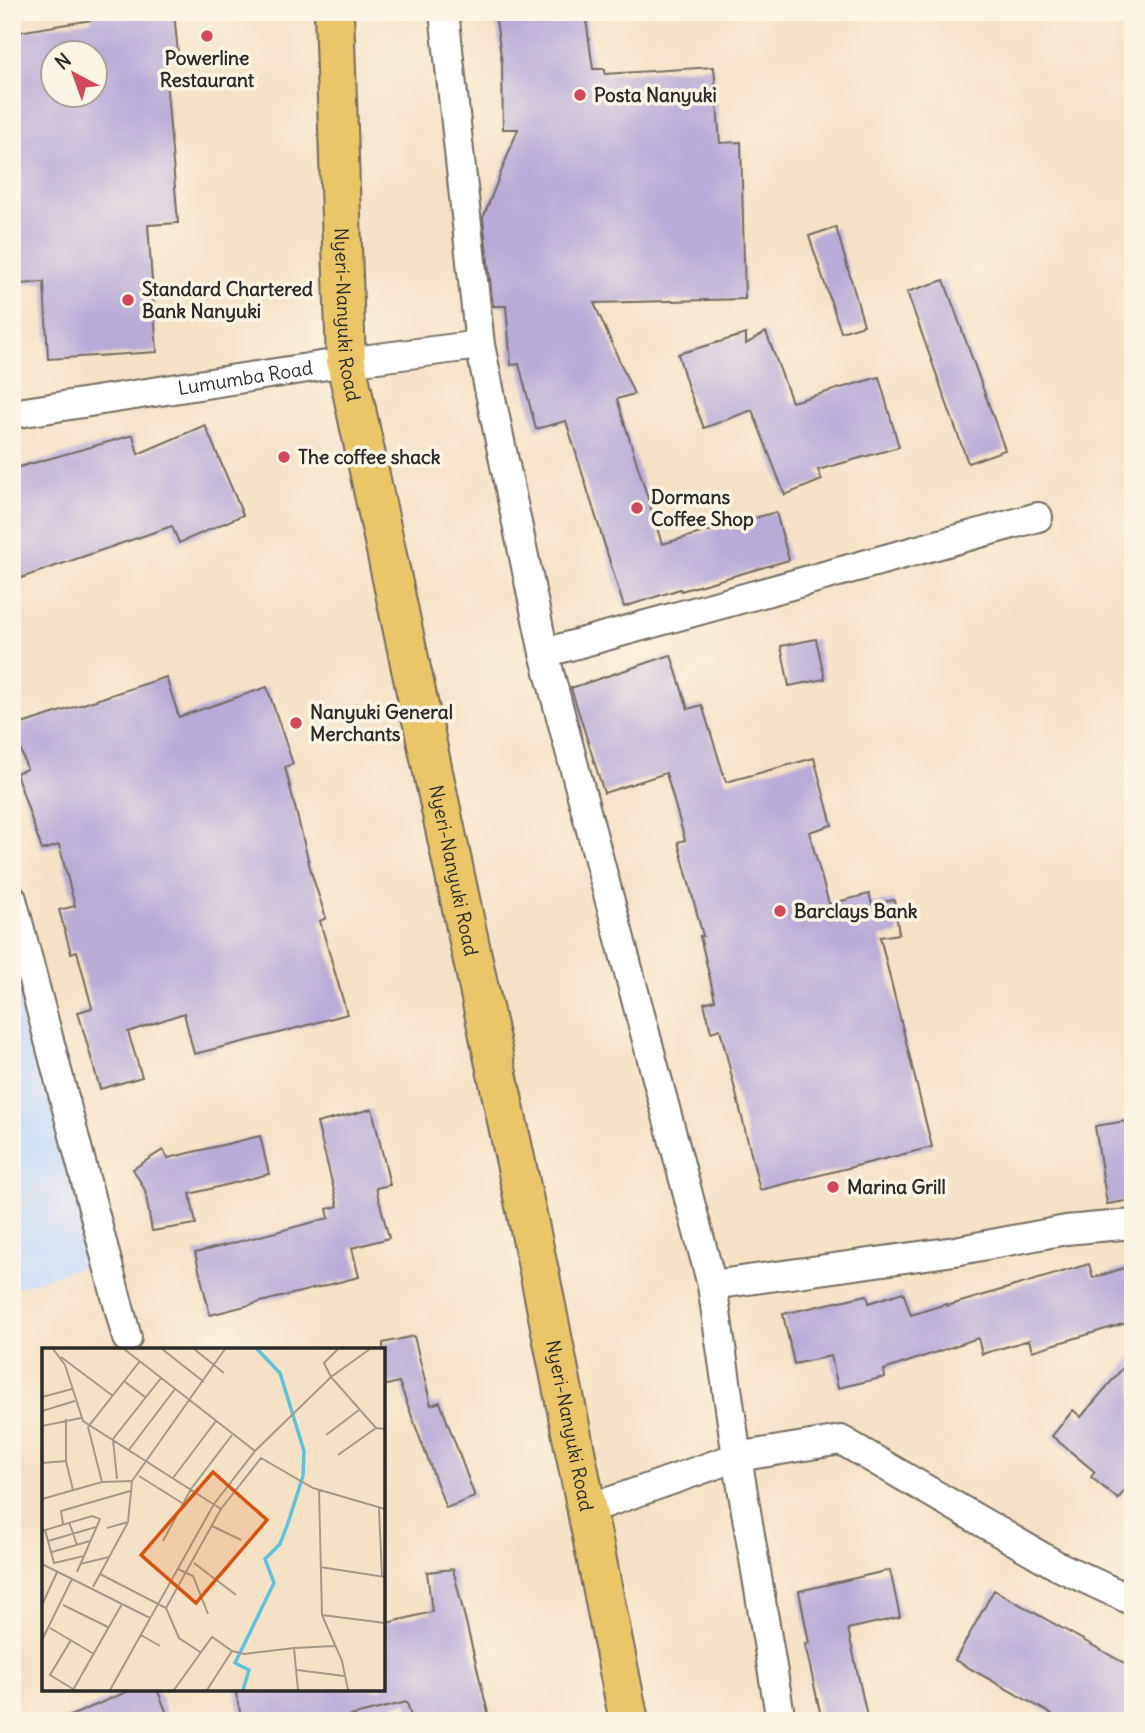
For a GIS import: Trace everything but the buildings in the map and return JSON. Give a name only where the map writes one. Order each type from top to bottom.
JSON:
[{"type":"highway","name":"Nyeri-Nanyuki Road","points":[[334,12],[346,362],[540,1276],[629,1721]]},
{"type":"street","points":[[444,12],[480,345],[544,653],[712,1284],[737,1457],[781,1721]]},
{"type":"street","name":"Lumumba Road","points":[[12,414],[346,362],[480,345]]},
{"type":"street","points":[[544,653],[1038,517]]},
{"type":"street","points":[[12,899],[127,1338]]},
{"type":"street","points":[[712,1284],[955,1251],[1066,1230],[1133,1224]]},
{"type":"street","points":[[586,1510],[737,1457],[841,1440],[1056,1565],[1133,1601]]},
{"type":"shaded area","points":[[12,930],[97,1262],[12,1289]]},
{"type":"place","name":"Powerline Restaurant","points":[[207,36]]},
{"type":"place","name":"Posta Nanyuki","points":[[580,95]]},
{"type":"place","name":"Standard Chartered Bank Nanyuki","points":[[128,300]]},
{"type":"place","name":"The coffee shack","points":[[284,457]]},
{"type":"place","name":"Dormans Coffee Shop","points":[[637,508]]},
{"type":"place","name":"Nanyuki General Merchants","points":[[296,723]]},
{"type":"place","name":"Barclays Bank","points":[[780,911]]},
{"type":"place","name":"Marina Grill","points":[[833,1187]]}]
